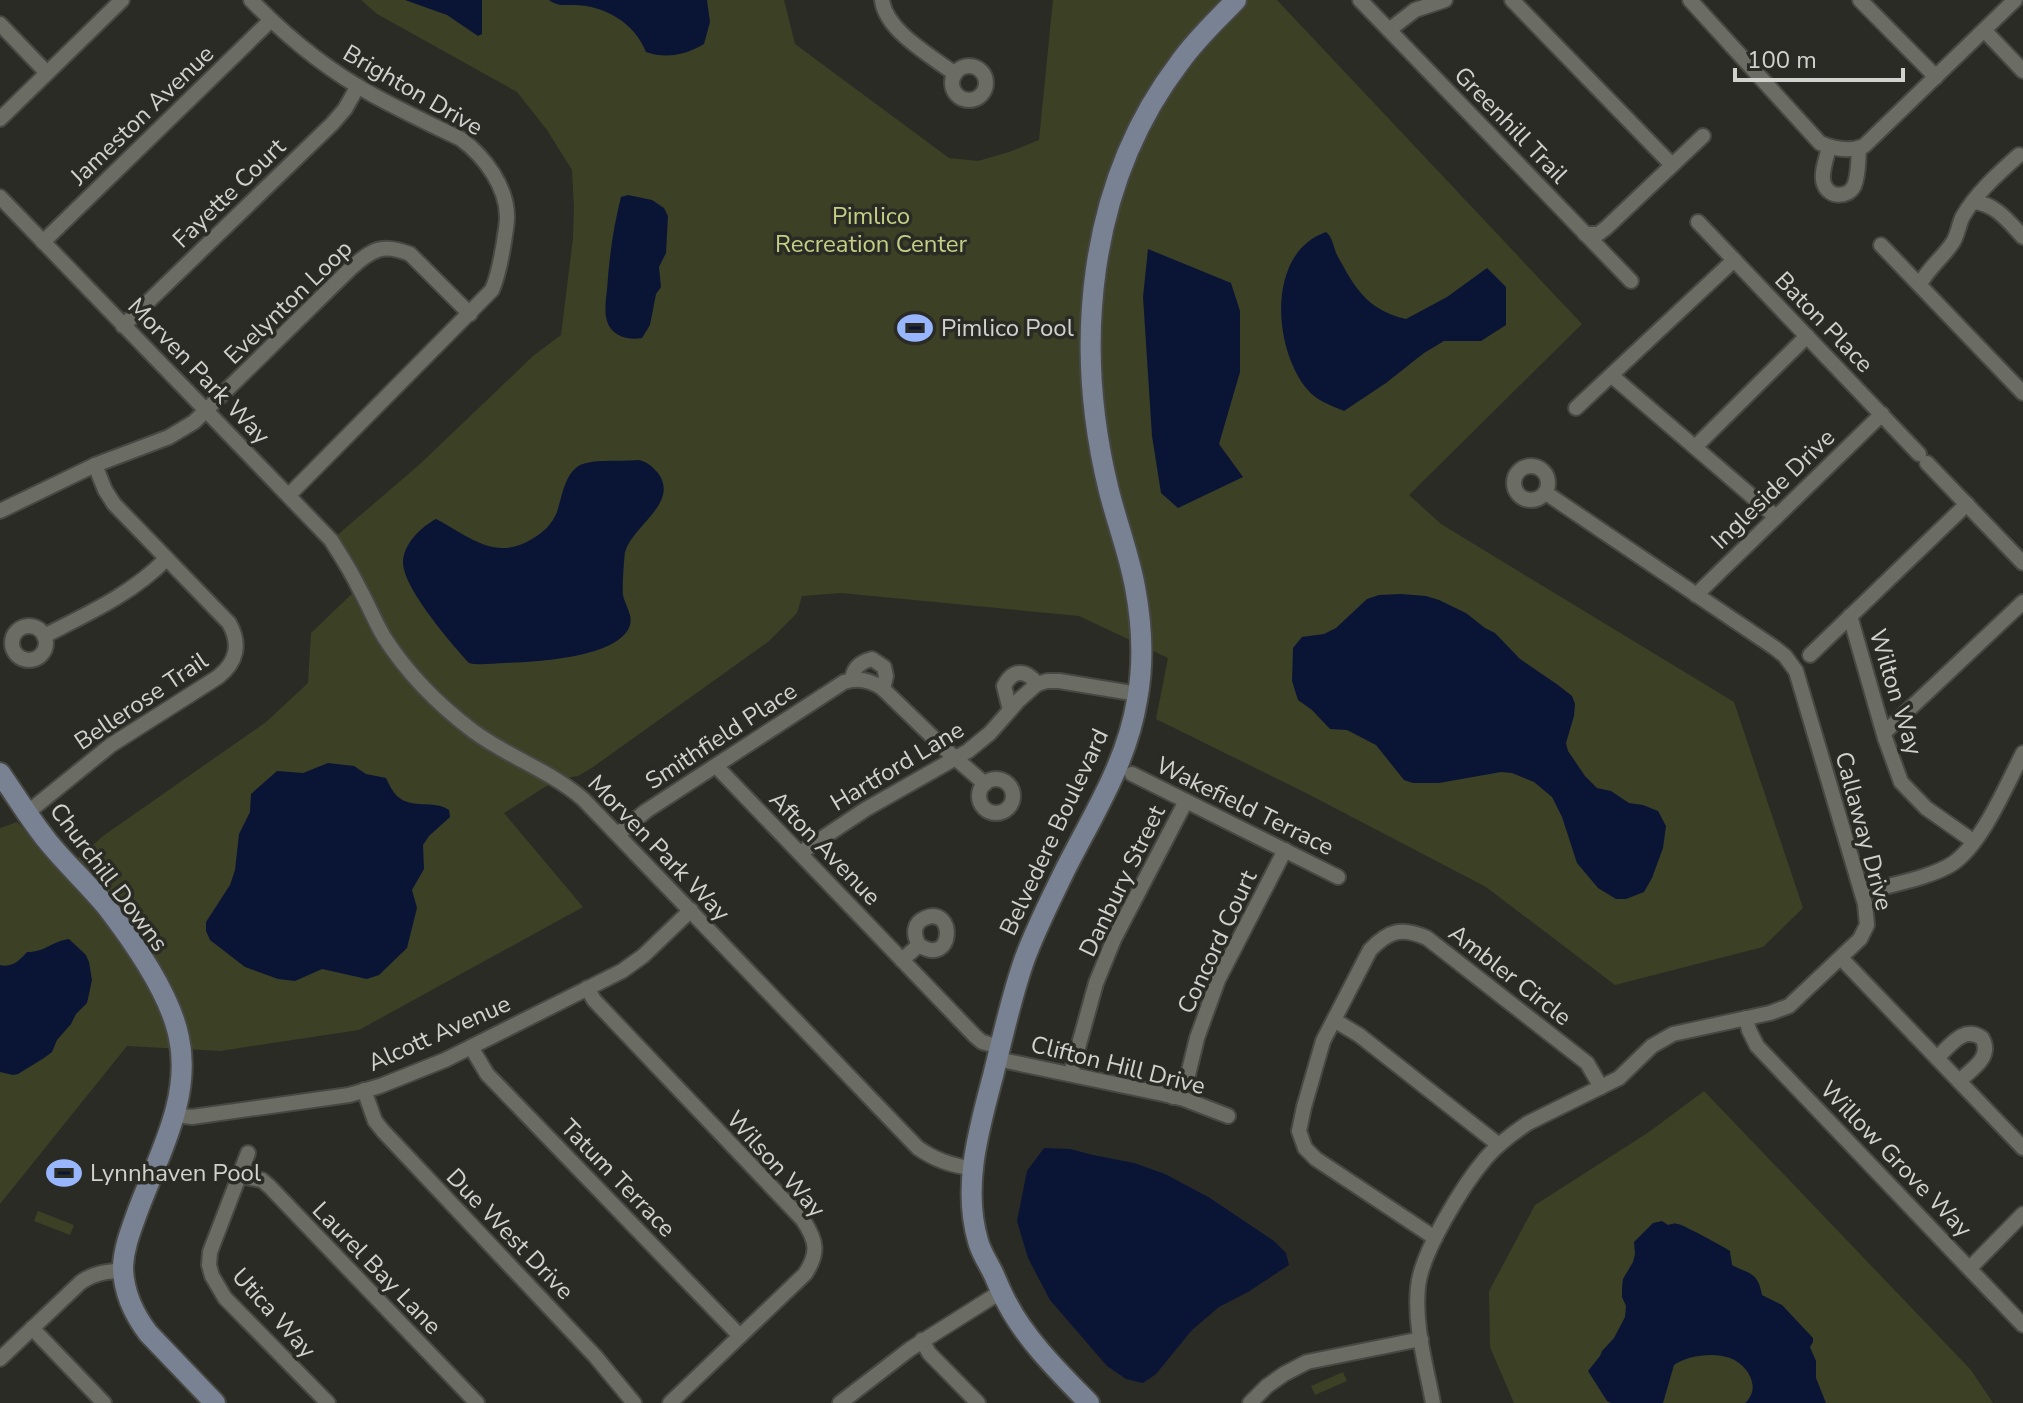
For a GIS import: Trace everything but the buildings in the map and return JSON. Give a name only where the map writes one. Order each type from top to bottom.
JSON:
[{"type":"street","points":[[0,119],[122,0]]},
{"type":"street","name":"Brighton Drive","points":[[251,0],[310,53],[358,86],[461,139],[483,159],[495,176],[506,204],[507,217],[500,266],[492,290],[289,495]]},
{"type":"street","points":[[882,0],[886,17],[894,28],[955,74]]},
{"type":"street","name":"Belvedere Boulevard","points":[[1089,1403],[1050,1363],[1008,1304],[978,1242],[972,1206],[972,1168],[998,1053],[1026,954],[1118,767],[1138,694],[1142,663],[1135,585],[1108,489],[1098,441],[1091,381],[1093,284],[1102,231],[1126,152],[1146,114],[1178,63],[1236,0]]},
{"type":"street","name":"Greenhill Trail","points":[[1360,0],[1631,281]]},
{"type":"street","points":[[1389,30],[1415,10],[1445,0]]},
{"type":"street","points":[[1512,0],[1672,165]]},
{"type":"street","points":[[1690,0],[1820,143],[1853,150],[1864,146],[2015,0]]},
{"type":"street","points":[[1860,0],[1936,77]]},
{"type":"street","name":"Jameston Avenue","points":[[43,242],[271,20]]},
{"type":"street","points":[[0,24],[47,73]]},
{"type":"street","points":[[1984,30],[2023,71]]},
{"type":"street","name":"Fayette Court","points":[[123,326],[332,124],[358,86]]},
{"type":"street","points":[[1585,234],[1598,234],[1606,228],[1703,136]]},
{"type":"street","points":[[1829,147],[1824,184],[1828,191],[1837,195],[1853,188],[1859,148]]},
{"type":"street","points":[[1920,284],[1954,243],[1963,217],[1974,202],[2019,155]]},
{"type":"street","name":"Morven Park Way","points":[[0,197],[331,540],[384,637],[438,701],[487,740],[565,784],[618,834],[918,1148],[940,1161],[972,1168]]},
{"type":"street","points":[[1974,202],[1993,207],[2023,237]]},
{"type":"street","name":"Baton Place","points":[[1698,222],[2023,563]]},
{"type":"street","points":[[1881,245],[2023,393]]},
{"type":"street","name":"Evelynton Loop","points":[[0,511],[95,465],[169,437],[194,422],[374,250],[385,247],[410,254],[470,314]]},
{"type":"street","points":[[1576,408],[1734,260]]},
{"type":"street","points":[[1695,447],[1807,336]]},
{"type":"street","points":[[1612,376],[1776,517]]},
{"type":"street","name":"Ingleside Drive","points":[[1696,595],[1882,414]]},
{"type":"street","name":"Bellerose Trail","points":[[27,813],[111,745],[218,677],[234,658],[236,640],[229,623],[114,504],[95,465]]},
{"type":"street","name":"Callaway Drive","points":[[1433,1403],[1421,1339],[1417,1289],[1425,1257],[1486,1157],[1528,1123],[1619,1078],[1652,1046],[1673,1034],[1781,1011],[1789,1006],[1860,939],[1865,932],[1867,916],[1791,662],[1775,648],[1546,493]]},
{"type":"street","points":[[1810,655],[1967,504]]},
{"type":"street","points":[[44,636],[115,599],[166,559]]},
{"type":"street","points":[[1884,733],[2023,602]]},
{"type":"street","name":"Wilton Way","points":[[1850,616],[1901,782],[1926,808],[1973,841]]},
{"type":"street","name":"Smithfield Place","points":[[852,680],[857,667],[872,659],[884,667],[886,676],[883,689]]},
{"type":"street","points":[[1010,710],[1004,686],[1014,673],[1021,671],[1037,684],[1059,681],[1138,694]]},
{"type":"street","name":"Smithfield Place","points":[[618,834],[646,811],[844,682],[852,680],[873,682],[883,689],[985,784]]},
{"type":"street","name":"Hartford Lane","points":[[800,853],[866,809],[978,743],[1037,684]]},
{"type":"street","points":[[1862,893],[1936,872],[1959,858],[1987,823],[2023,753]]},
{"type":"street","name":"Afton Avenue","points":[[716,766],[975,1036],[998,1053]]},
{"type":"street","name":"Churchill Downs","points":[[0,773],[61,856],[106,907],[140,956],[170,1008],[179,1038],[181,1087],[174,1115],[127,1241],[124,1270],[131,1307],[140,1322],[215,1403]]},
{"type":"street","name":"Wakefield Terrace","points":[[1132,774],[1338,877]]},
{"type":"street","name":"Danbury Street","points":[[1071,1073],[1096,983],[1114,939],[1186,801]]},
{"type":"street","name":"Concord Court","points":[[1173,1097],[1188,1075],[1200,1028],[1218,980],[1285,850]]},
{"type":"street","name":"Alcott Avenue","points":[[174,1115],[192,1117],[306,1102],[364,1090],[415,1073],[634,963],[691,910]]},
{"type":"street","name":"Ambler Circle","points":[[1435,1238],[1316,1159],[1305,1148],[1299,1131],[1323,1041],[1370,950],[1382,938],[1396,931],[1412,931],[1427,938],[1587,1063],[1601,1087]]},
{"type":"street","points":[[902,960],[919,945]]},
{"type":"street","points":[[1841,958],[2023,1148]]},
{"type":"street","name":"Wilson Way","points":[[587,988],[594,1000],[812,1233],[815,1248],[813,1261],[805,1274],[670,1403]]},
{"type":"street","name":"Willow Grove Way","points":[[1746,1018],[1757,1046],[2023,1325]]},
{"type":"street","points":[[1334,1020],[1359,1035],[1499,1145]]},
{"type":"street","points":[[1937,1058],[1962,1035],[1970,1033],[1982,1038],[1985,1055],[1959,1081]]},
{"type":"street","name":"Tatum Terrace","points":[[471,1047],[487,1074],[740,1336]]},
{"type":"street","name":"Clifton Hill Drive","points":[[998,1053],[1173,1097],[1228,1116]]},
{"type":"street","name":"Due West Drive","points":[[364,1090],[375,1121],[383,1131],[595,1356],[634,1403]]},
{"type":"street","name":"Utica Way","points":[[248,1153],[210,1252],[212,1276],[225,1298],[328,1403]]},
{"type":"street","name":"Laurel Bay Lane","points":[[239,1176],[262,1180],[270,1187],[471,1401]]},
{"type":"street","points":[[1970,1268],[2023,1214]]},
{"type":"street","points":[[0,1359],[90,1276],[124,1270]]},
{"type":"street","points":[[840,1403],[922,1340],[1002,1291]]},
{"type":"street","points":[[32,1328],[104,1403]]},
{"type":"street","points":[[1250,1403],[1267,1386],[1307,1362],[1421,1339]]},
{"type":"street","points":[[922,1340],[929,1353],[978,1403]]},
{"type":"green space","name":"Pimlico Recreation Center","points":[[361,0],[784,0],[795,44],[949,158],[978,161],[1039,140],[1053,0],[1221,0],[1231,10],[1240,0],[1277,0],[1582,324],[1409,495],[1441,524],[1734,702],[1803,908],[1763,947],[1615,985],[1486,887],[1156,719],[1168,658],[1079,616],[841,593],[802,596],[797,613],[768,642],[593,767],[578,776],[556,780],[504,813],[583,907],[359,1030],[220,1051],[127,1046],[0,1204],[0,828],[17,822],[63,871],[103,836],[266,722],[308,683],[311,633],[362,584],[335,537],[420,464],[533,356],[561,335],[573,238],[572,170],[547,130],[517,92],[377,14]]},
{"type":"green space","points":[[1704,1091],[1971,1370],[1993,1403],[1514,1403],[1490,1347],[1489,1291],[1535,1205],[1649,1132]]},
{"type":"green space","points":[[38,1211],[74,1225],[70,1235],[34,1221]]},
{"type":"green space","points":[[1343,1372],[1347,1381],[1315,1395],[1311,1386]]},
{"type":"water","points":[[405,0],[482,0],[482,34],[478,36],[447,15]]},
{"type":"water","points":[[549,0],[707,0],[710,22],[704,44],[683,53],[661,55],[646,52],[634,32],[607,12]]},
{"type":"water","points":[[628,195],[652,200],[664,208],[668,216],[666,253],[659,267],[661,287],[656,294],[650,325],[642,338],[637,339],[616,334],[609,326],[606,314],[616,220],[621,197]]},
{"type":"water","points":[[1326,232],[1356,287],[1381,310],[1406,319],[1447,297],[1487,268],[1506,287],[1506,325],[1481,341],[1444,341],[1344,411],[1324,402],[1307,389],[1296,371],[1287,350],[1281,303],[1293,260],[1307,243]]},
{"type":"water","points":[[1148,249],[1231,283],[1240,311],[1240,372],[1219,444],[1243,477],[1178,508],[1161,493],[1152,436],[1143,297]]},
{"type":"water","name":"Pimlico Pool","points":[[910,312],[932,325],[924,339],[912,331],[908,336],[898,331]]},
{"type":"water","points":[[638,460],[649,464],[658,473],[663,494],[625,552],[623,595],[631,621],[623,636],[610,645],[575,656],[469,663],[430,615],[405,574],[404,556],[414,537],[436,519],[482,544],[506,548],[519,545],[544,531],[550,524],[566,482],[577,467],[597,461]]},
{"type":"water","points":[[1401,594],[1426,596],[1466,613],[1495,633],[1520,659],[1572,696],[1574,716],[1566,743],[1585,776],[1597,788],[1611,791],[1629,803],[1658,811],[1666,826],[1663,848],[1644,892],[1626,899],[1616,899],[1598,888],[1577,863],[1552,797],[1534,782],[1501,772],[1439,783],[1404,780],[1376,745],[1347,730],[1330,729],[1298,700],[1292,681],[1293,648],[1302,637],[1324,634],[1336,628],[1367,599]]},
{"type":"water","points":[[328,763],[354,766],[366,774],[386,778],[403,800],[443,807],[449,810],[450,817],[423,845],[424,869],[412,890],[417,908],[407,948],[379,975],[367,979],[322,969],[295,981],[278,979],[245,967],[210,940],[206,922],[230,885],[239,834],[250,812],[251,794],[277,771],[303,773]]},
{"type":"water","points":[[69,939],[89,962],[92,980],[87,1003],[57,1040],[52,1052],[18,1074],[0,1072],[0,965],[12,964],[27,952]]},
{"type":"water","points":[[1044,1148],[1070,1149],[1134,1163],[1165,1174],[1210,1198],[1274,1241],[1286,1253],[1289,1265],[1219,1307],[1192,1330],[1156,1374],[1143,1383],[1126,1379],[1107,1366],[1050,1300],[1028,1258],[1017,1221],[1027,1171]]},
{"type":"water","name":"Lynnhaven Pool","points":[[57,1162],[76,1170],[73,1179],[67,1177],[62,1190],[49,1185]]},
{"type":"water","points":[[1662,1221],[1685,1227],[1730,1251],[1732,1265],[1755,1277],[1762,1295],[1782,1305],[1813,1338],[1810,1347],[1816,1361],[1816,1378],[1826,1403],[1745,1403],[1752,1391],[1747,1371],[1730,1358],[1709,1355],[1686,1359],[1674,1365],[1663,1403],[1607,1401],[1588,1371],[1614,1338],[1625,1317],[1622,1287],[1633,1262],[1634,1242],[1653,1223]]},
{"type":"place","name":"Pimlico Pool","points":[[915,328]]},
{"type":"place","name":"Lynnhaven Pool","points":[[64,1173]]}]
